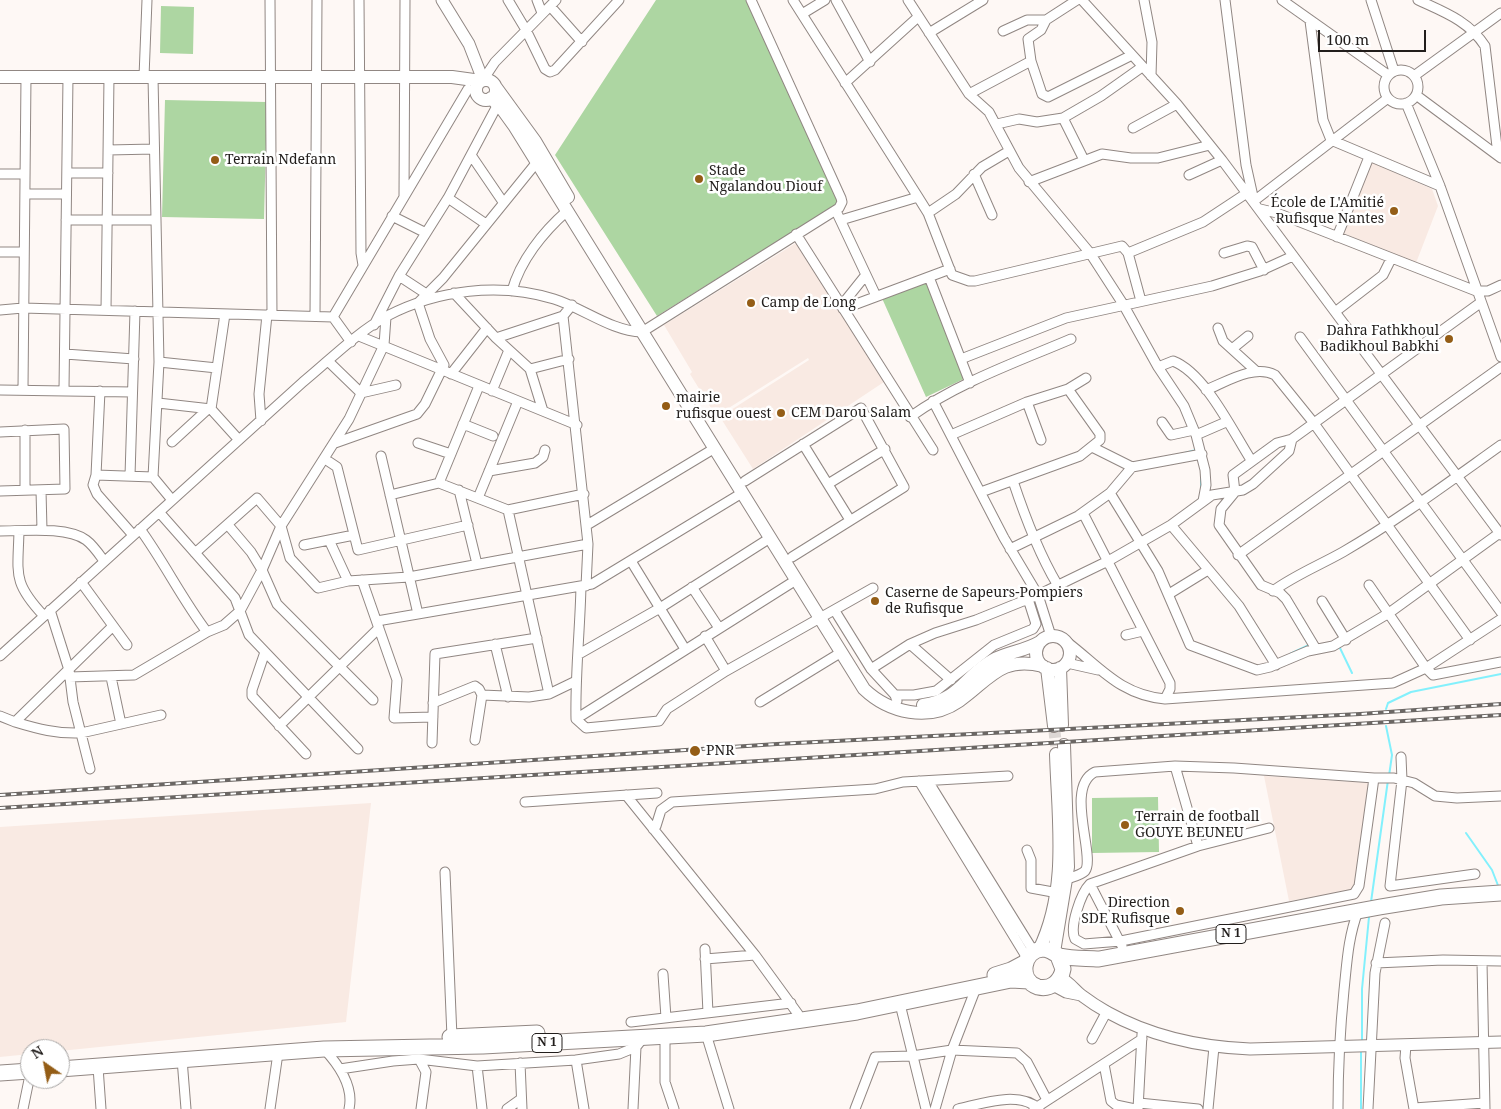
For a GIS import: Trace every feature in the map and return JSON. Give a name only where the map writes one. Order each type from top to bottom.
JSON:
[{"type":"highway","name":"N 1","points":[[70,1068],[324,1049],[640,1042],[665,1036],[706,1034],[798,1022],[900,1004],[1011,980],[1029,981],[1040,987],[1122,948],[1441,897],[1498,893]]},
{"type":"highway","points":[[1056,954],[1062,964],[1059,979]]},
{"type":"highway","points":[[1029,981],[1025,974],[1031,955],[1056,954],[1099,959]]},
{"type":"highway","name":"N 1","points":[[70,1058],[272,1044],[697,1025],[987,977],[1011,970],[1031,955]]},
{"type":"highway","points":[[0,1063],[20,1062]]},
{"type":"highway","points":[[0,1073],[20,1072]]},
{"type":"main road","points":[[0,76],[452,77],[489,87],[535,141],[714,448],[792,557],[868,682],[878,691],[919,705],[946,698],[994,660],[1026,649],[1045,639],[1060,637],[1067,642],[1070,650],[1064,666],[1058,726],[1045,667],[1036,655],[1045,639]]},
{"type":"main road","points":[[440,78],[472,91],[476,87],[489,87]]},
{"type":"main road","points":[[489,87],[567,211],[646,330],[743,487],[770,538],[796,580],[827,615],[840,653],[871,696],[889,707],[910,713],[922,713],[946,708],[958,702],[1000,669],[1019,663],[1045,667],[1064,666]]},
{"type":"main road","points":[[1031,955],[1048,930],[1058,893],[1060,869],[1060,745],[1068,844],[1067,879],[1056,954]]},
{"type":"street","points":[[147,0],[148,77],[154,149],[159,362],[154,477],[172,500]]},
{"type":"street","points":[[261,420],[258,394],[269,315],[270,0]]},
{"type":"street","points":[[315,316],[318,0]]},
{"type":"street","points":[[359,0],[361,253],[364,265]]},
{"type":"street","points":[[404,197],[405,0]]},
{"type":"street","points":[[508,0],[526,30],[545,69],[550,72],[582,42],[613,2]]},
{"type":"street","points":[[537,0],[542,13]]},
{"type":"street","points":[[0,656],[328,361],[386,317],[418,303],[454,293],[512,291],[572,305],[624,329],[646,330],[796,234],[836,211],[842,202],[751,0]]},
{"type":"street","points":[[793,0],[928,213],[952,275],[969,281],[975,281],[1122,246],[1128,253],[1141,301]]},
{"type":"street","points":[[802,14],[826,0]]},
{"type":"street","points":[[836,0],[870,62]]},
{"type":"street","points":[[908,0],[969,94],[989,112],[997,124],[1009,151],[1029,182],[1090,253],[1123,304],[1158,368],[1184,406],[1202,454],[1206,485],[1203,501]]},
{"type":"street","points":[[929,33],[984,0]]},
{"type":"street","points":[[1076,0],[1046,20],[1041,30],[1028,39],[1031,61],[1042,94],[1048,97],[1132,55]]},
{"type":"street","points":[[1082,0],[1177,104],[1222,160],[1501,534],[1389,614],[1346,640],[1334,646],[1316,649],[1276,665],[1257,670],[1190,645],[1169,594],[1142,543],[1110,493]]},
{"type":"street","points":[[1144,0],[1152,42],[1151,76]]},
{"type":"street","points":[[1225,0],[1246,165],[1254,201]]},
{"type":"street","points":[[1282,0],[1310,21],[1391,73],[1408,71],[1418,83],[1416,95],[1406,103],[1396,104],[1388,98],[1383,87],[1391,73],[1371,0]]},
{"type":"street","points":[[1418,0],[1453,16],[1476,32],[1485,46],[1488,55],[1500,157]]},
{"type":"street","points":[[447,2],[472,49],[489,87]]},
{"type":"street","points":[[374,325],[399,276],[448,198],[471,155],[494,62],[553,3],[582,42]]},
{"type":"street","points":[[1414,76],[1501,13]]},
{"type":"street","points":[[845,83],[918,17]]},
{"type":"street","points":[[1003,31],[1027,20],[1046,20]]},
{"type":"street","points":[[1310,21],[1323,120],[1331,140],[1440,186]]},
{"type":"street","points":[[969,94],[1031,61]]},
{"type":"street","points":[[997,124],[1019,119],[1037,122],[1063,118],[1101,96],[1142,67]]},
{"type":"street","points":[[23,389],[26,77]]},
{"type":"street","points":[[64,390],[68,77]]},
{"type":"street","points":[[106,310],[109,77]]},
{"type":"street","points":[[333,316],[392,216],[472,91]]},
{"type":"street","points":[[1416,95],[1500,157]]},
{"type":"street","points":[[1254,201],[1388,98]]},
{"type":"street","points":[[1406,103],[1440,186],[1480,303],[1501,357]]},
{"type":"street","points":[[1133,128],[1177,104]]},
{"type":"street","points":[[1063,118],[1084,160]]},
{"type":"street","points":[[1029,182],[1084,160],[1106,154],[1131,158],[1158,158],[1210,145]]},
{"type":"street","points":[[108,150],[154,149]]},
{"type":"street","points":[[928,213],[956,194],[974,174],[995,158],[1009,151]]},
{"type":"street","points":[[471,155],[503,202]]},
{"type":"street","points":[[1337,237],[1369,157]]},
{"type":"street","points":[[1189,175],[1222,160]]},
{"type":"street","points":[[418,303],[428,295],[537,162]]},
{"type":"street","points":[[67,173],[108,173]]},
{"type":"street","points":[[0,174],[25,174]]},
{"type":"street","points":[[974,174],[992,215]]},
{"type":"street","points":[[1128,253],[1203,222],[1247,192]]},
{"type":"street","points":[[25,194],[66,194]]},
{"type":"street","points":[[841,220],[918,197]]},
{"type":"street","points":[[448,198],[486,224]]},
{"type":"street","points":[[1260,209],[1277,213],[1476,291],[1488,291],[1500,286]]},
{"type":"street","points":[[512,291],[520,270],[536,246],[555,221],[567,211]]},
{"type":"street","points":[[836,211],[876,296]]},
{"type":"street","points":[[392,216],[426,233]]},
{"type":"street","points":[[66,220],[156,220]]},
{"type":"street","points":[[796,234],[910,417],[933,450]]},
{"type":"street","points":[[1224,253],[1247,246],[1252,247],[1264,270]]},
{"type":"street","points":[[0,252],[24,252]]},
{"type":"street","points":[[961,359],[1066,318],[1212,286],[1264,270],[1293,256]]},
{"type":"street","points":[[1335,312],[1383,275],[1391,259]]},
{"type":"street","points":[[842,307],[950,269]]},
{"type":"street","points":[[399,276],[428,295]]},
{"type":"street","points":[[842,307],[865,276]]},
{"type":"street","points":[[929,277],[970,383]]},
{"type":"street","points":[[454,293],[496,338],[530,369],[544,411]]},
{"type":"street","points":[[335,443],[417,414],[425,404],[444,364],[430,339],[418,303]]},
{"type":"street","points":[[1316,649],[1289,602],[1282,594],[1260,585],[1218,524],[1222,509],[1235,492],[1233,475],[1251,460],[1277,443],[1292,439],[1480,303]]},
{"type":"street","points":[[496,338],[563,316],[572,305]]},
{"type":"street","points":[[0,310],[23,308],[333,316]]},
{"type":"street","points":[[130,476],[135,311]]},
{"type":"street","points":[[172,442],[210,409],[225,314]]},
{"type":"street","points":[[333,316],[351,342]]},
{"type":"street","points":[[563,316],[587,525],[588,544],[576,682],[576,719],[586,728],[659,721],[667,709],[726,671],[873,588]]},
{"type":"street","points":[[69,674],[111,677],[134,675],[207,632],[224,625],[240,611],[262,570],[281,526],[335,443],[361,393],[384,346],[386,317]]},
{"type":"street","points":[[450,374],[487,328]]},
{"type":"street","points":[[1218,328],[1223,341],[1256,370]]},
{"type":"street","points":[[359,336],[492,392],[577,425]]},
{"type":"street","points":[[1232,349],[1248,336]]},
{"type":"street","points":[[1300,337],[1501,612]]},
{"type":"street","points":[[910,417],[933,401],[970,383],[1071,339]]},
{"type":"street","points":[[492,392],[509,350]]},
{"type":"street","points":[[65,354],[134,359]]},
{"type":"street","points":[[530,369],[569,359]]},
{"type":"street","points":[[328,361],[361,393]]},
{"type":"street","points":[[1158,368],[1175,361],[1192,374],[1206,390],[1251,460]]},
{"type":"street","points":[[159,362],[217,368]]},
{"type":"street","points":[[1238,555],[1501,367]]},
{"type":"street","points":[[1206,390],[1256,370],[1267,371],[1275,375],[1313,422],[1470,640]]},
{"type":"street","points":[[951,435],[1027,402],[1068,389],[1086,378]]},
{"type":"street","points":[[361,393],[396,385]]},
{"type":"street","points":[[440,483],[479,386]]},
{"type":"street","points":[[981,492],[1080,456],[1100,440],[1100,434],[1068,389]]},
{"type":"street","points":[[0,390],[132,392]]},
{"type":"street","points":[[100,391],[96,475],[93,485],[96,494],[163,561],[182,598],[207,632]]},
{"type":"street","points":[[478,498],[518,401]]},
{"type":"street","points":[[933,401],[1010,549],[1038,595],[1045,639]]},
{"type":"street","points":[[1027,402],[1041,440]]},
{"type":"street","points":[[158,403],[210,409],[239,440]]},
{"type":"street","points":[[279,726],[340,666],[378,625],[418,614],[592,584],[631,561],[743,487],[803,444],[861,408],[904,486],[792,557]]},
{"type":"street","points":[[1162,422],[1171,435],[1195,432],[1226,422]]},
{"type":"street","points":[[463,424],[493,436]]},
{"type":"street","points":[[0,432],[64,429],[65,489],[0,491]]},
{"type":"street","points":[[24,490],[25,430]]},
{"type":"street","points":[[871,669],[910,644],[1038,595],[1142,543],[1214,494],[1243,490],[1253,484],[1289,451],[1292,439]]},
{"type":"street","points":[[418,443],[451,454]]},
{"type":"street","points":[[803,444],[850,520]]},
{"type":"street","points":[[1273,591],[1288,580],[1342,552],[1386,524],[1458,476],[1501,444]]},
{"type":"street","points":[[1092,447],[1132,467],[1202,454]]},
{"type":"street","points":[[587,525],[714,448]]},
{"type":"street","points":[[828,484],[885,449]]},
{"type":"street","points":[[489,471],[535,463],[543,457],[545,450]]},
{"type":"street","points":[[381,456],[418,614]]},
{"type":"street","points":[[325,459],[338,467],[358,550],[468,525]]},
{"type":"street","points":[[1010,549],[1083,513],[1110,493],[1132,467]]},
{"type":"street","points":[[96,475],[154,477]]},
{"type":"street","points":[[1013,481],[1035,535],[1037,548],[1058,584]]},
{"type":"street","points":[[390,495],[440,483],[508,510],[584,494]]},
{"type":"street","points":[[41,490],[42,530]]},
{"type":"street","points":[[459,490],[477,564]]},
{"type":"street","points":[[196,553],[257,498],[281,526],[290,558],[318,588],[348,581],[409,577],[588,544]]},
{"type":"street","points":[[508,510],[549,694]]},
{"type":"street","points":[[159,512],[235,598],[249,635],[358,749]]},
{"type":"street","points":[[1083,513],[1170,683],[1170,689],[1165,699]]},
{"type":"street","points":[[1171,524],[1239,606],[1276,665]]},
{"type":"street","points":[[228,525],[262,570],[277,604],[373,700]]},
{"type":"street","points":[[0,531],[42,530],[78,536],[86,541],[104,561]]},
{"type":"street","points":[[19,531],[18,581],[27,598],[47,613],[69,674],[80,732],[90,769]]},
{"type":"street","points":[[304,545],[354,535]]},
{"type":"street","points":[[579,654],[660,608],[770,538]]},
{"type":"street","points":[[329,540],[348,581]]},
{"type":"street","points":[[631,561],[685,649]]},
{"type":"street","points":[[1169,594],[1190,583],[1208,570]]},
{"type":"street","points":[[362,580],[397,680],[394,718],[433,717]]},
{"type":"street","points":[[576,719],[796,580]]},
{"type":"street","points":[[81,582],[127,646]]},
{"type":"street","points":[[1369,585],[1426,668],[1437,676],[1501,662]]},
{"type":"street","points":[[692,587],[718,628]]},
{"type":"street","points":[[827,615],[896,698],[936,691],[994,645],[1033,629],[1036,624],[1028,599]]},
{"type":"street","points":[[1322,601],[1346,640]]},
{"type":"street","points":[[1067,642],[1101,671],[1137,694],[1165,699],[1393,682],[1426,668],[1501,620]]},
{"type":"street","points":[[15,722],[69,674],[113,626]]},
{"type":"street","points":[[1126,635],[1143,630]]},
{"type":"street","points":[[705,636],[726,671]]},
{"type":"street","points":[[432,743],[435,654],[537,638]]},
{"type":"street","points":[[496,644],[508,697]]},
{"type":"street","points":[[910,644],[951,680]]},
{"type":"street","points":[[265,652],[252,690],[252,696],[306,754]]},
{"type":"street","points":[[760,702],[840,653]]},
{"type":"street","points":[[1064,666],[1101,671]]},
{"type":"street","points":[[111,677],[121,724]]},
{"type":"street","points":[[482,695],[508,697],[549,694],[576,682]]},
{"type":"street","points":[[433,703],[475,686],[479,689],[482,695],[474,740]]},
{"type":"street","points":[[0,716],[54,733],[80,732],[161,715]]},
{"type":"street","points":[[1402,757],[1398,779],[1390,886],[1475,874]]},
{"type":"street","points":[[1067,879],[1084,873],[1088,866],[1081,820],[1084,787],[1090,774],[1095,772],[1175,766],[1234,768],[1398,779],[1414,783],[1435,796],[1457,798],[1501,796]]},
{"type":"street","points":[[1175,766],[1198,846]]},
{"type":"street","points":[[653,829],[656,826],[660,810],[672,802],[875,789],[903,782],[1008,776]]},
{"type":"street","points":[[1269,828],[1198,846],[1090,884],[1084,890],[1072,930],[1075,939],[1084,944],[1122,948],[1354,894],[1358,886],[1378,778]]},
{"type":"street","points":[[923,781],[1031,955]]},
{"type":"street","points":[[525,802],[657,793]]},
{"type":"street","points":[[626,795],[755,955],[795,1008]]},
{"type":"street","points":[[1027,850],[1031,860],[1031,888],[1058,893]]},
{"type":"street","points":[[445,872],[452,1037]]},
{"type":"street","points":[[1438,880],[1441,897]]},
{"type":"street","points":[[1090,884],[1122,948]]},
{"type":"street","points":[[1338,1109],[1344,1047],[1348,942],[1361,910]]},
{"type":"street","points":[[1368,1109],[1368,1046],[1376,963],[1385,922]]},
{"type":"street","points":[[705,950],[708,1012]]},
{"type":"street","points":[[705,959],[755,955]]},
{"type":"street","points":[[1376,963],[1443,960],[1501,961]]},
{"type":"street","points":[[1406,1045],[1405,1058],[1414,1108],[1484,1106],[1482,962]]},
{"type":"street","points":[[663,974],[666,1018]]},
{"type":"street","points":[[1059,979],[1066,992],[1082,995],[1142,1034],[1214,1047],[1344,1047],[1501,1042]]},
{"type":"street","points":[[935,1109],[952,1050],[976,988]]},
{"type":"street","points":[[900,1004],[926,1109]]},
{"type":"street","points":[[631,1022],[708,1012],[795,1008]]},
{"type":"street","points":[[1092,1039],[1107,1011]]},
{"type":"street","points":[[706,1034],[729,1109]]},
{"type":"street","points":[[958,1109],[1002,1100],[1024,1101],[1036,1108],[1104,1064],[1142,1034]]},
{"type":"street","points":[[1137,1107],[1142,1034]]},
{"type":"street","points":[[665,1036],[665,1082],[674,1109]]},
{"type":"street","points":[[340,1069],[420,1059],[477,1066],[576,1060],[619,1054],[640,1042]]},
{"type":"street","points":[[633,1109],[640,1042]]},
{"type":"street","points":[[1208,1109],[1214,1047]]},
{"type":"street","points":[[324,1049],[340,1069],[348,1090],[348,1109]]},
{"type":"street","points":[[855,1109],[875,1057],[912,1056],[952,1050],[1017,1053],[1027,1062],[1047,1100]]},
{"type":"street","points":[[270,1109],[278,1053]]},
{"type":"street","points":[[182,1059],[186,1109]]},
{"type":"street","points":[[420,1059],[426,1072],[421,1109]]},
{"type":"street","points":[[576,1060],[584,1109]]},
{"type":"street","points":[[520,1063],[522,1109]]},
{"type":"street","points":[[1104,1064],[1111,1101],[1116,1105],[1198,1109]]},
{"type":"street","points":[[98,1066],[101,1109]]},
{"type":"street","points":[[477,1066],[482,1109]]},
{"type":"street","points":[[23,1109],[27,1089]]},
{"type":"street","points":[[507,1109],[521,1099]]},
{"type":"shaded area","name":"École de L'Amitié Rufisque Nantes","points":[[1371,162],[1432,189],[1438,206],[1416,263],[1343,233]]},
{"type":"shaded area","points":[[796,243],[884,382],[753,469],[720,417],[809,360],[808,358],[716,416],[690,374],[692,372],[664,325]]},
{"type":"shaded area","points":[[1264,776],[1369,783],[1354,890],[1289,901]]},
{"type":"shaded area","points":[[371,803],[346,1022],[70,1050],[70,1039],[20,1039],[20,1055],[0,1057],[0,827]]},
{"type":"green space","name":"Stade Ngalandou Diouf","points":[[656,0],[747,0],[839,203],[657,316],[555,155]]},
{"type":"green space","points":[[161,6],[194,7],[193,54],[160,53]]},
{"type":"green space","name":"Terrain Ndefann","points":[[165,100],[267,102],[264,219],[162,217]]},
{"type":"green space","points":[[929,278],[968,377],[926,397],[881,296]]},
{"type":"green space","name":"Terrain de football GOUYE BEUNEU","points":[[1158,797],[1159,852],[1092,853],[1092,798]]},
{"type":"waterway","points":[[1181,454],[1196,450]]},
{"type":"waterway","points":[[1201,479],[1201,489]]},
{"type":"waterway","points":[[1290,654],[1311,644]]},
{"type":"waterway","points":[[1339,646],[1352,673]]},
{"type":"waterway","points":[[1386,709],[1388,703],[1411,692],[1501,674]]},
{"type":"waterway","points":[[1386,726],[1392,755],[1389,776]]},
{"type":"waterway","points":[[1371,902],[1388,780]]},
{"type":"waterway","points":[[1466,833],[1492,870],[1499,888]]},
{"type":"waterway","points":[[1362,1042],[1362,989],[1369,917]]},
{"type":"waterway","points":[[1361,1051],[1361,1109]]},
{"type":"tunnel","points":[[1054,726],[1056,746]]},
{"type":"railway","points":[[0,795],[777,744],[1360,714],[1501,704]]},
{"type":"railway","points":[[0,808],[1501,715]]},
{"type":"place","name":"Terrain Ndefann","points":[[215,160]]},
{"type":"place","name":"Stade Ngalandou Diouf","points":[[699,179]]},
{"type":"place","name":"École de L'Amitié Rufisque Nantes","points":[[1394,211]]},
{"type":"place","name":"Camp de Long","points":[[751,303]]},
{"type":"place","name":"Dahra Fathkhoul Badikhoul Babkhi","points":[[1449,339]]},
{"type":"place","name":"mairie rufisque ouest","points":[[666,406]]},
{"type":"place","name":"CEM Darou Salam","points":[[781,413]]},
{"type":"place","name":"Caserne de Sapeurs-Pompiers de Rufisque","points":[[875,601]]},
{"type":"place","name":"PNR","points":[[695,751]]},
{"type":"place","name":"Terrain de football GOUYE BEUNEU","points":[[1125,825]]},
{"type":"place","name":"Direction SDE Rufisque","points":[[1180,911]]}]
